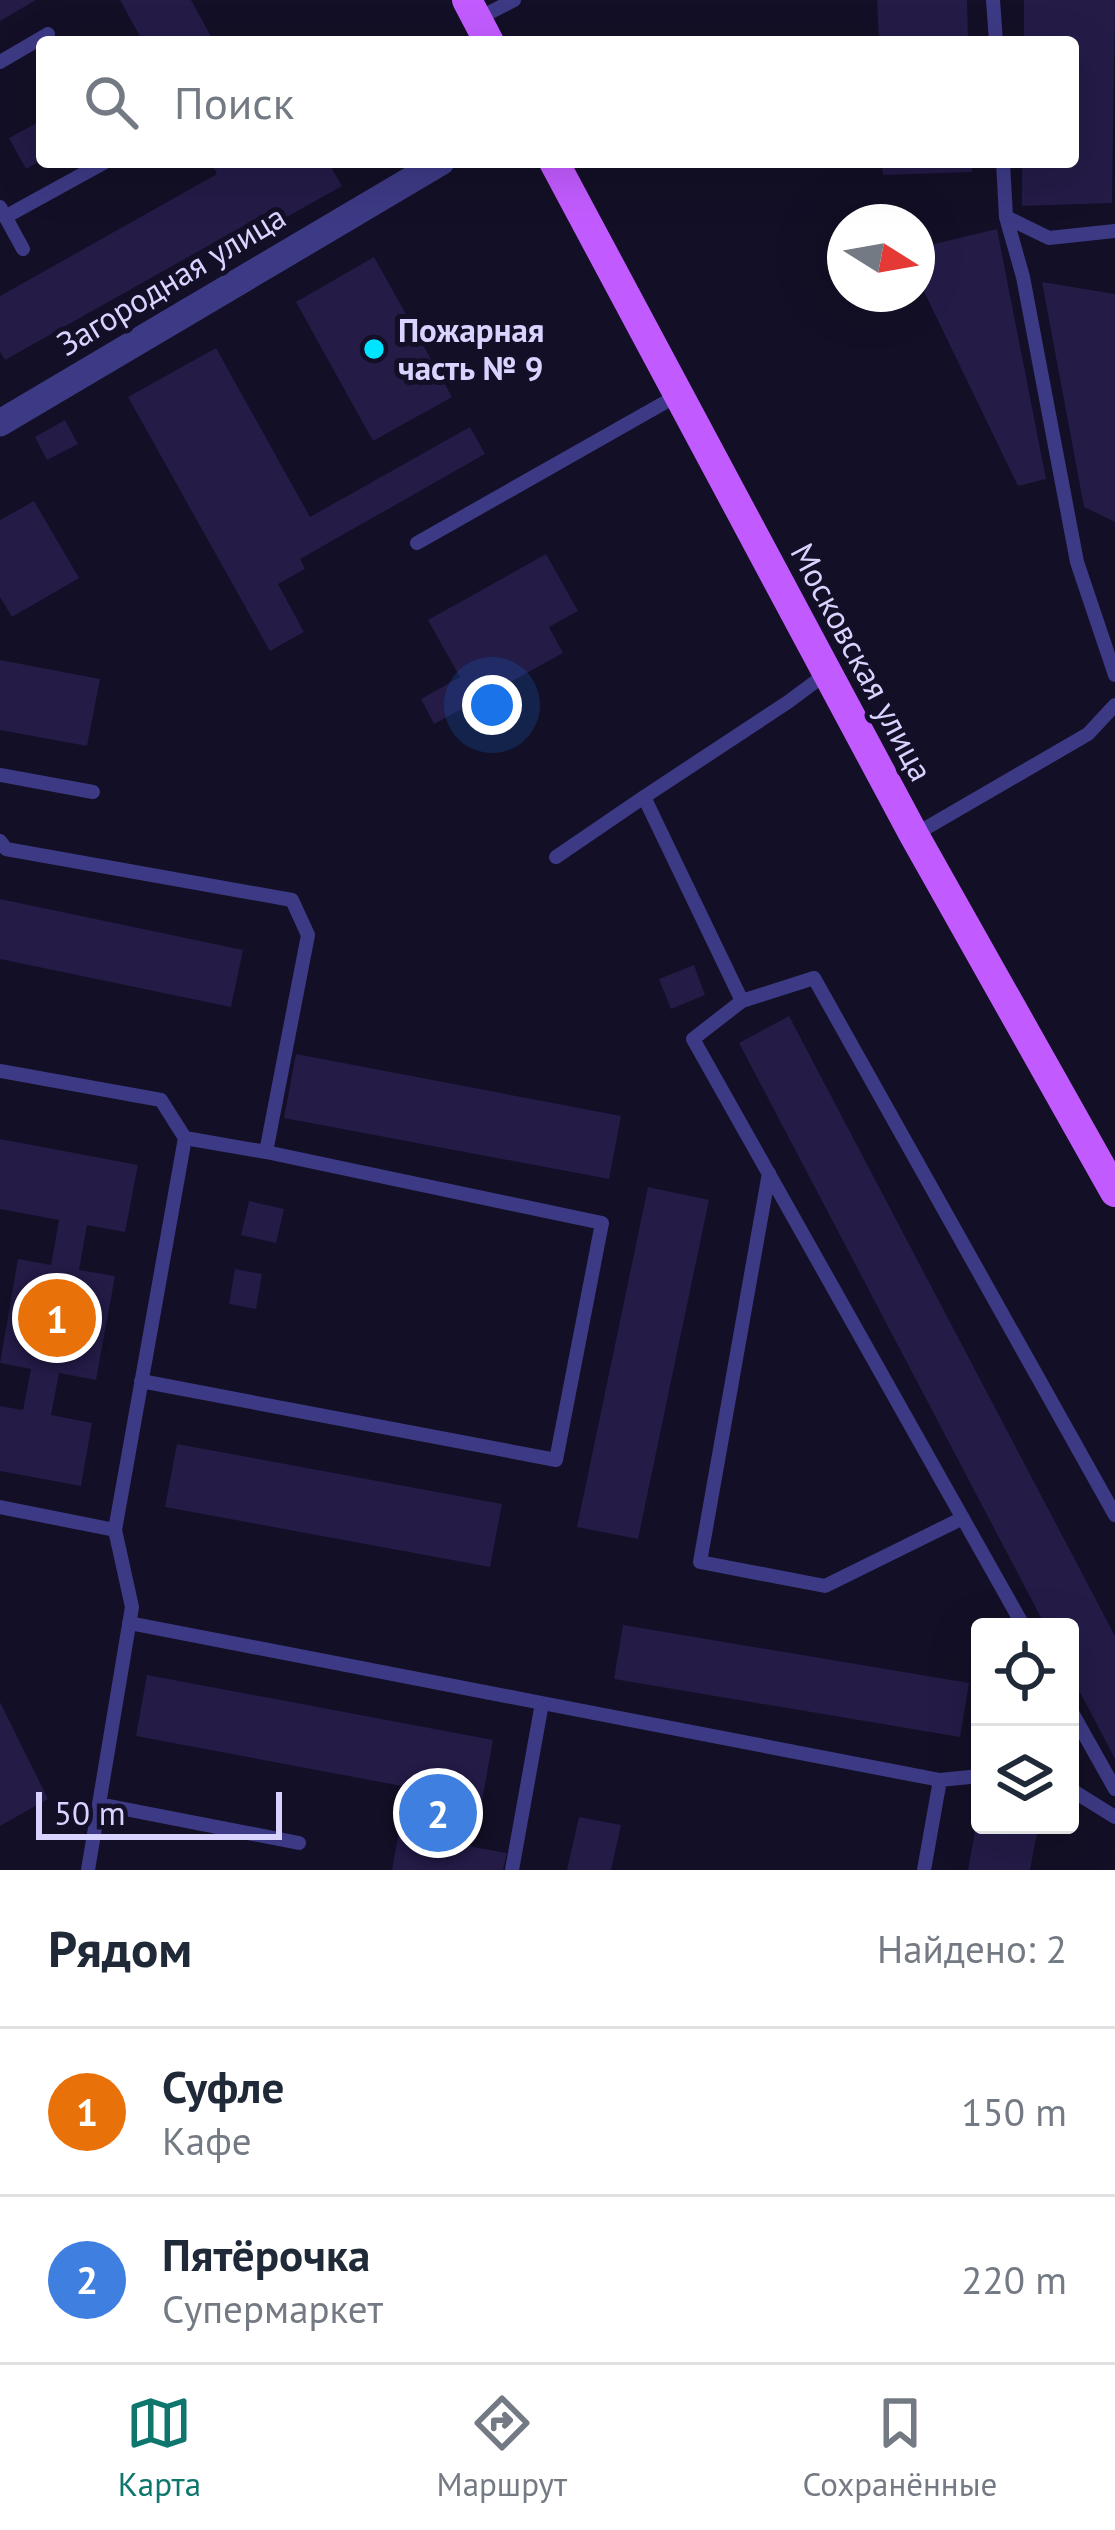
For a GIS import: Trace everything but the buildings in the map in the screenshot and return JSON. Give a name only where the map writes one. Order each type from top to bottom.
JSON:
[{"type":"main road","name":"Московская улица","points":[[557,168],[914,835],[1115,1192]]},
{"type":"street","name":"Загородная улица","points":[[0,423],[431,168]]},
{"type":"lane","points":[[478,20],[514,0]]},
{"type":"lane","points":[[993,0],[995,36]]},
{"type":"lane","points":[[0,62],[36,41]]},
{"type":"lane","points":[[23,249],[3,212],[93,168]]},
{"type":"lane","points":[[1003,168],[1006,217],[1023,278],[1077,562],[1115,675]]},
{"type":"lane","points":[[1006,217],[1049,238],[1115,231]]},
{"type":"lane","points":[[417,543],[678,394]]},
{"type":"lane","points":[[556,857],[827,673]]},
{"type":"lane","points":[[914,835],[1088,734],[1115,705]]},
{"type":"lane","points":[[1,779],[93,792]]},
{"type":"lane","points":[[644,796],[742,1001]]},
{"type":"lane","points":[[0,841],[6,849],[292,900],[308,935],[266,1152]]},
{"type":"lane","points":[[1019,1618],[693,1039],[742,1001],[814,978],[1115,1515]]},
{"type":"lane","points":[[0,1071],[161,1100],[185,1138],[115,1530],[132,1607],[88,1870]]},
{"type":"lane","points":[[141,1382],[556,1460],[602,1223],[185,1138]]},
{"type":"lane","points":[[769,1173],[700,1562],[825,1586],[963,1518]]},
{"type":"lane","points":[[0,1508],[115,1530]]},
{"type":"lane","points":[[129,1623],[940,1780],[971,1777]]},
{"type":"lane","points":[[512,1870],[542,1703]]},
{"type":"lane","points":[[1079,1725],[1115,1789]]},
{"type":"lane","points":[[924,1870],[940,1780]]},
{"type":"lane","points":[[1079,1795],[1115,1817]]},
{"type":"lane","points":[[99,1804],[299,1843]]},
{"type":"place","name":"Пожарная часть № 9","points":[[374,349]]},
{"type":"place","name":"Суфле","points":[[57,1318]]},
{"type":"place","name":"Пятёрочка","points":[[438,1813]]}]
